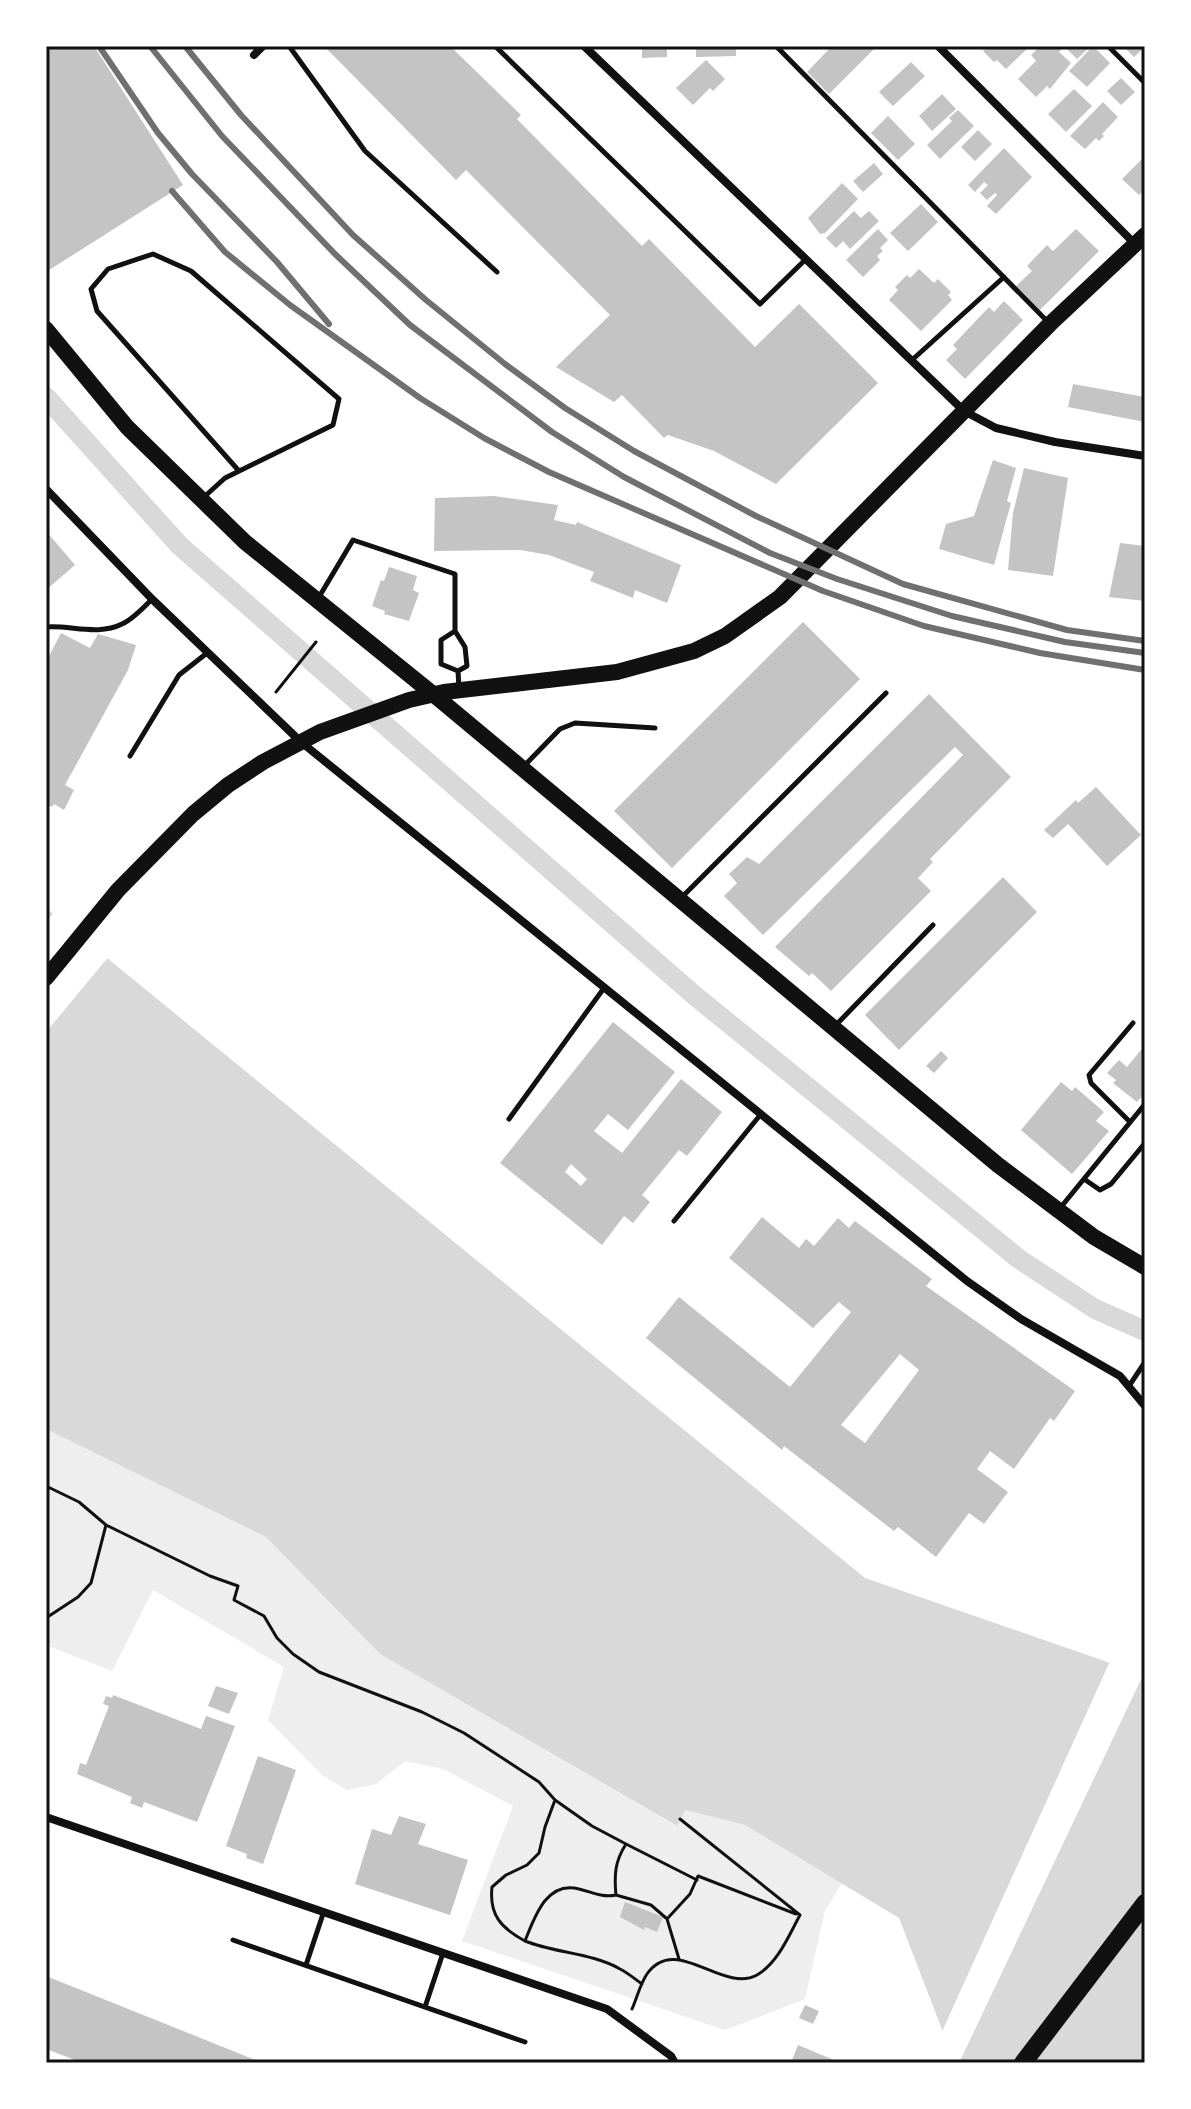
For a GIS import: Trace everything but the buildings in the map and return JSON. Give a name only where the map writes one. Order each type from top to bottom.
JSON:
[{"type":"main road","points":[[46,978],[118,890],[164,840],[228,785],[320,732],[433,694],[617,672],[694,651],[725,636],[780,597],[1050,324],[1142,243]]},
{"type":"main road","points":[[46,329],[127,427],[245,542],[433,694],[998,1165],[1094,1237],[1145,1267]]},
{"type":"main road","points":[[1023,2063],[1145,1903]]},
{"type":"street","points":[[254,55],[263,46]]},
{"type":"street","points":[[584,46],[964,411],[996,428],[1011,432],[1145,456]]},
{"type":"street","points":[[938,46],[1142,243]]},
{"type":"street","points":[[46,489],[152,599],[301,742],[967,1281],[1021,1319],[1120,1376],[1145,1406]]},
{"type":"street","points":[[46,1817],[607,2009],[671,2056],[675,2063]]},
{"type":"lane","points":[[289,46],[365,151],[497,272]]},
{"type":"lane","points":[[495,46],[760,304],[806,259]]},
{"type":"lane","points":[[776,46],[1050,324]]},
{"type":"lane","points":[[1108,46],[1145,83]]},
{"type":"lane","points":[[200,500],[225,478],[333,425],[339,399],[191,271],[153,254],[108,269],[91,289],[97,311],[239,471]]},
{"type":"lane","points":[[911,361],[1004,277]]},
{"type":"lane","points":[[316,601],[353,540],[455,574],[455,631],[465,647],[467,666],[458,671]]},
{"type":"lane","points":[[46,627],[108,629],[122,624],[152,599]]},
{"type":"lane","points":[[455,631],[441,640],[441,664],[458,671]]},
{"type":"lane","points":[[130,756],[179,675],[208,652]]},
{"type":"lane","points":[[458,671],[459,690]]},
{"type":"lane","points":[[679,899],[886,693]]},
{"type":"lane","points":[[522,768],[560,729],[575,723],[655,728]]},
{"type":"lane","points":[[833,1027],[933,925]]},
{"type":"lane","points":[[509,1119],[604,988]]},
{"type":"lane","points":[[1130,1122],[1091,1083],[1089,1075],[1133,1023]]},
{"type":"lane","points":[[1058,1210],[1145,1104]]},
{"type":"lane","points":[[674,1221],[761,1114]]},
{"type":"lane","points":[[1084,1179],[1100,1190],[1111,1184],[1145,1143]]},
{"type":"lane","points":[[1129,1386],[1144,1366]]},
{"type":"lane","points":[[306,1965],[324,1911]]},
{"type":"lane","points":[[233,1940],[525,2042]]},
{"type":"lane","points":[[425,2007],[443,1952]]},
{"type":"path","points":[[276,692],[316,642]]},
{"type":"path","points":[[46,1486],[79,1502],[106,1525],[210,1576],[238,1586],[234,1600],[264,1616],[277,1638],[319,1672],[422,1712],[464,1733],[539,1782],[555,1800],[592,1826],[697,1880]]},
{"type":"path","points":[[46,1618],[78,1597],[91,1583],[106,1525]]},
{"type":"path","points":[[555,1800],[539,1853],[527,1865],[506,1875],[492,1887],[494,1916],[503,1929],[525,1941],[618,1967],[643,1984]]},
{"type":"path","points":[[680,1819],[800,1915]]},
{"type":"path","points":[[616,1895],[614,1875],[619,1855],[626,1844]]},
{"type":"path","points":[[667,1919],[690,1894],[698,1876],[800,1915]]},
{"type":"path","points":[[525,1941],[541,1903],[562,1890],[577,1888],[651,1905],[667,1919],[679,1960]]},
{"type":"path","points":[[626,2023],[647,1974],[659,1964],[679,1960],[731,1978],[754,1977],[770,1965],[800,1915]]},
{"type":"shaded area","points":[[46,908],[865,1578],[1145,1675],[1145,2063],[955,2063],[899,1918],[745,1825],[685,1810],[677,1826],[380,1654],[266,1537],[46,1429]]},
{"type":"shaded area","points":[[46,1429],[266,1537],[380,1654],[676,1826],[685,1810],[745,1825],[842,1883],[825,1911],[805,1999],[725,2030],[462,1941],[513,1806],[443,1769],[405,1761],[376,1784],[347,1790],[322,1775],[268,1720],[284,1667],[153,1590],[112,1671],[46,1645]]},
{"type":"pier","points":[[56,910],[110,955],[46,1032],[46,922]]},
{"type":"pier","points":[[1111,1659],[1145,1671],[959,2063],[951,2063],[940,2036]]},
{"type":"waterway","points":[[46,397],[180,546],[694,995],[1019,1259],[1095,1309],[1145,1331]]},
{"type":"railway","points":[[99,46],[158,133],[192,174],[277,262],[329,324]]},
{"type":"railway","points":[[150,46],[222,136],[335,254],[410,325],[552,432],[624,477],[770,553],[837,579],[952,616],[1065,642],[1145,653]]},
{"type":"railway","points":[[185,46],[241,115],[353,235],[505,364],[565,408],[634,451],[756,516],[903,584],[1067,630],[1145,641]]},
{"type":"railway","points":[[172,191],[225,252],[290,305],[420,398],[484,438],[549,472],[823,591],[924,626],[1040,653],[1145,670]]}]
